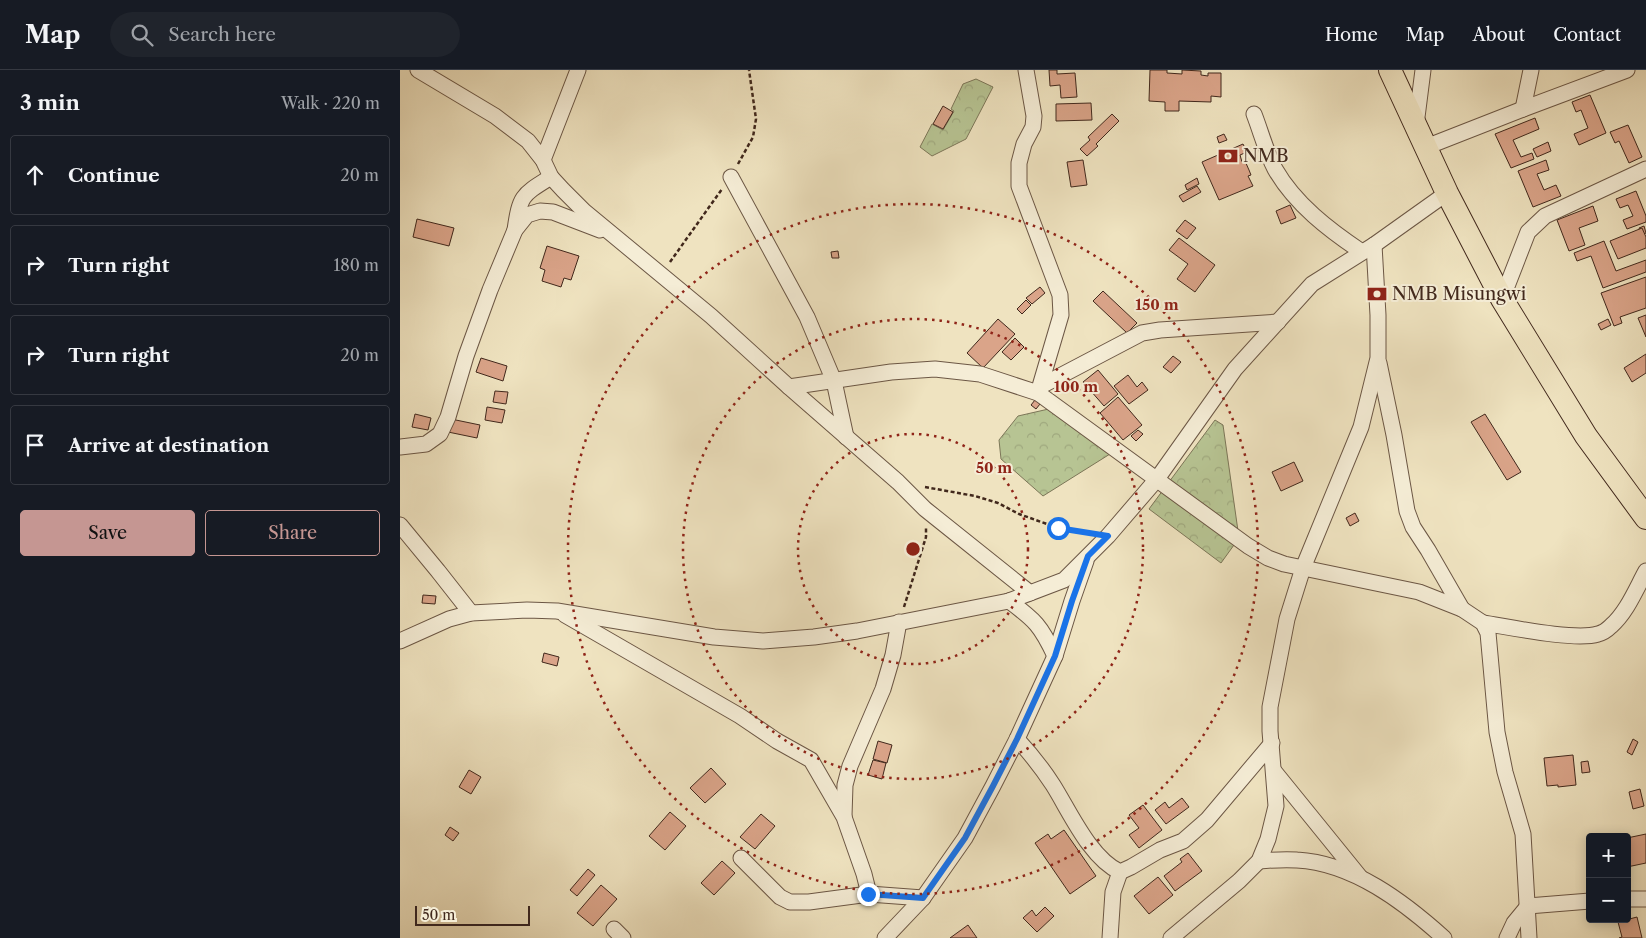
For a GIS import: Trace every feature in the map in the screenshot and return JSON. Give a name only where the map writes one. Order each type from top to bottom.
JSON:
[{"type":"highway","points":[[1390,70],[1447,193],[1502,299],[1586,436],[1645,516]]},
{"type":"street","points":[[418,70],[495,116],[528,141],[543,160],[551,177],[584,211],[711,316],[898,482],[925,509],[1030,593]]},
{"type":"street","points":[[543,160],[578,70]]},
{"type":"street","points":[[1026,70],[1034,116],[1033,127],[1024,144],[1019,163],[1019,186],[1060,295],[1061,315],[1040,389]]},
{"type":"street","points":[[1416,125],[1423,70]]},
{"type":"street","points":[[1522,108],[1531,70]]},
{"type":"street","points":[[1426,147],[1522,108],[1627,70]]},
{"type":"street","points":[[1254,114],[1274,168],[1290,191],[1340,237],[1368,248]]},
{"type":"street","points":[[1502,299],[1528,232],[1545,216],[1646,169]]},
{"type":"street","points":[[400,447],[426,444],[440,434],[448,417],[466,356],[514,230],[522,198],[530,190],[551,177]]},
{"type":"street","points":[[731,177],[807,317],[834,381],[846,437]]},
{"type":"street","points":[[400,641],[449,619],[471,612],[527,610],[557,611],[714,637],[764,641],[814,637],[1009,601],[1064,580],[1108,536],[1157,479],[1234,369],[1312,284],[1447,193]]},
{"type":"street","points":[[514,230],[527,215],[540,211],[553,212],[613,235]]},
{"type":"street","points":[[1368,248],[1378,315],[1378,358],[1394,435],[1406,511],[1413,527],[1462,609]]},
{"type":"street","points":[[1040,389],[1142,333],[1160,330],[1278,322]]},
{"type":"street","points":[[1170,938],[1239,881],[1259,861],[1268,839],[1276,806],[1270,707],[1287,619],[1303,568],[1361,427],[1378,358]]},
{"type":"street","points":[[789,387],[891,372],[936,369],[980,374],[1040,389],[1157,479],[1248,546],[1268,558],[1284,564],[1418,592],[1462,609],[1483,623],[1548,633],[1582,636],[1598,634],[1611,627],[1622,614],[1646,571]]},
{"type":"street","points":[[400,525],[471,612]]},
{"type":"street","points":[[885,938],[923,898],[965,838],[1017,739],[1055,656],[1088,556]]},
{"type":"street","points":[[1009,601],[1032,617],[1045,633],[1055,656]]},
{"type":"street","points":[[557,611],[740,716],[776,741],[811,760],[844,817],[862,867],[868,894]]},
{"type":"street","points":[[844,817],[845,785],[850,766],[878,702],[888,672],[899,622]]},
{"type":"street","points":[[1483,623],[1488,633],[1497,732],[1505,772],[1522,834],[1529,938]]},
{"type":"street","points":[[1017,739],[1035,759],[1052,783],[1096,854],[1120,872]]},
{"type":"street","points":[[1110,938],[1113,892],[1120,872],[1160,850],[1183,841],[1207,820],[1272,743]]},
{"type":"street","points":[[1274,771],[1361,878]]},
{"type":"street","points":[[741,858],[780,898],[790,902],[809,902],[868,894],[923,898]]},
{"type":"street","points":[[1259,861],[1298,860],[1330,866],[1361,878],[1394,896],[1444,938]]},
{"type":"street","points":[[1631,900],[1646,899]]},
{"type":"street","points":[[1507,938],[1514,923],[1528,906],[1586,902]]},
{"type":"path","points":[[898,482],[975,496],[998,503],[1018,514],[1058,528],[1108,536]]},
{"type":"path","points":[[899,622],[926,536],[925,509]]},
{"type":"green space","points":[[976,79],[993,87],[966,139],[932,156],[920,147],[932,124],[943,130],[954,111],[951,109],[963,84]]},
{"type":"green space","points":[[1053,408],[1110,454],[1043,496],[1001,459],[999,440],[1018,416]]},
{"type":"green space","points":[[1215,420],[1223,425],[1239,538],[1221,563],[1149,509]]},
{"type":"building","points":[[1049,70],[1057,70],[1057,74],[1075,73],[1077,97],[1061,98],[1060,85],[1050,86]]},
{"type":"building","points":[[1150,70],[1167,70],[1167,73],[1182,74],[1182,70],[1201,71],[1201,75],[1208,76],[1208,73],[1221,73],[1221,97],[1211,96],[1211,102],[1179,101],[1179,111],[1165,111],[1165,102],[1149,101]]},
{"type":"building","points":[[1590,95],[1606,133],[1579,145],[1574,134],[1588,128],[1581,110],[1576,112],[1572,102]]},
{"type":"building","points":[[1091,103],[1092,120],[1056,121],[1056,104]]},
{"type":"building","points":[[943,106],[953,112],[943,129],[933,124]]},
{"type":"building","points":[[1112,114],[1119,121],[1087,156],[1080,149],[1090,140],[1088,137]]},
{"type":"building","points":[[1535,118],[1539,129],[1513,140],[1521,157],[1532,153],[1534,159],[1511,168],[1495,134]]},
{"type":"building","points":[[1628,125],[1642,157],[1629,163],[1619,141],[1615,143],[1610,132]]},
{"type":"building","points":[[1224,134],[1227,140],[1219,143],[1217,137]]},
{"type":"building","points":[[1548,142],[1551,151],[1537,157],[1533,149]]},
{"type":"building","points":[[1243,144],[1247,152],[1240,155],[1242,162],[1245,161],[1249,170],[1251,175],[1248,176],[1253,186],[1219,200],[1202,162]]},
{"type":"building","points":[[1083,160],[1087,185],[1071,187],[1067,162]]},
{"type":"building","points":[[1546,160],[1549,170],[1537,174],[1544,190],[1556,185],[1561,196],[1533,207],[1518,171]]},
{"type":"building","points":[[1197,178],[1199,184],[1187,190],[1185,185]]},
{"type":"building","points":[[1197,186],[1201,192],[1183,202],[1179,196]]},
{"type":"building","points":[[1636,191],[1646,216],[1646,222],[1627,229],[1623,220],[1633,216],[1628,205],[1620,208],[1616,199]]},
{"type":"building","points":[[1290,205],[1296,218],[1281,224],[1276,211]]},
{"type":"building","points":[[1593,206],[1598,221],[1579,228],[1585,245],[1569,251],[1557,220]]},
{"type":"building","points":[[417,219],[454,228],[449,246],[413,237]]},
{"type":"building","points":[[1185,220],[1196,228],[1187,239],[1176,231]]},
{"type":"building","points":[[1644,226],[1646,233],[1642,235],[1639,228]]},
{"type":"building","points":[[1642,228],[1646,237],[1646,248],[1618,259],[1610,241]]},
{"type":"building","points":[[1179,238],[1215,265],[1195,292],[1177,279],[1188,264],[1169,250]]},
{"type":"building","points":[[1604,241],[1616,271],[1646,260],[1646,272],[1603,288],[1591,256],[1577,261],[1574,253]]},
{"type":"building","points":[[547,246],[579,256],[571,280],[564,278],[561,287],[542,281],[545,270],[540,268]]},
{"type":"building","points":[[838,251],[839,258],[832,258],[831,252]]},
{"type":"building","points":[[1646,277],[1646,308],[1620,317],[1622,323],[1614,326],[1601,293]]},
{"type":"building","points":[[1040,287],[1045,293],[1032,304],[1026,298]]},
{"type":"building","points":[[1103,291],[1137,323],[1127,333],[1093,301]]},
{"type":"building","points":[[1026,300],[1031,305],[1022,314],[1017,309]]},
{"type":"building","points":[[1646,315],[1646,337],[1638,318]]},
{"type":"building","points":[[998,319],[1015,334],[983,368],[967,353]]},
{"type":"building","points":[[1608,319],[1611,325],[1601,330],[1598,324]]},
{"type":"building","points":[[1015,338],[1024,347],[1011,360],[1002,352]]},
{"type":"building","points":[[1646,354],[1646,373],[1632,382],[1624,368]]},
{"type":"building","points":[[1173,356],[1181,362],[1171,373],[1163,367]]},
{"type":"building","points":[[481,358],[507,366],[503,381],[476,372]]},
{"type":"building","points":[[1098,370],[1118,394],[1104,406],[1083,382]]},
{"type":"building","points":[[1128,375],[1137,387],[1142,382],[1148,390],[1129,404],[1114,386]]},
{"type":"building","points":[[495,391],[508,392],[506,404],[493,402]]},
{"type":"building","points":[[1118,397],[1142,425],[1123,440],[1100,413]]},
{"type":"building","points":[[1035,400],[1040,404],[1036,409],[1031,405]]},
{"type":"building","points":[[487,407],[505,410],[502,423],[485,420]]},
{"type":"building","points":[[415,414],[431,418],[428,430],[412,427]]},
{"type":"building","points":[[1485,414],[1521,472],[1507,480],[1471,422]]},
{"type":"building","points":[[451,419],[480,425],[477,438],[448,432]]},
{"type":"building","points":[[1138,430],[1143,434],[1136,441],[1131,436]]},
{"type":"building","points":[[1294,462],[1303,481],[1281,491],[1272,472]]},
{"type":"building","points":[[1355,513],[1359,521],[1350,526],[1346,518]]},
{"type":"building","points":[[423,595],[436,596],[435,604],[422,603]]},
{"type":"building","points":[[544,653],[559,657],[557,666],[542,662]]},
{"type":"building","points":[[1633,739],[1638,742],[1632,755],[1627,752]]},
{"type":"building","points":[[878,741],[892,745],[887,763],[873,759]]},
{"type":"building","points":[[1573,755],[1576,785],[1547,786],[1544,758]]},
{"type":"building","points":[[873,760],[886,763],[882,779],[868,775]]},
{"type":"building","points":[[1588,761],[1590,772],[1582,773],[1581,762]]},
{"type":"building","points":[[711,768],[726,784],[705,803],[690,788]]},
{"type":"building","points":[[469,770],[481,777],[471,794],[459,787]]},
{"type":"building","points":[[1640,789],[1644,806],[1633,809],[1629,792]]},
{"type":"building","points":[[1182,798],[1189,807],[1166,824],[1155,810],[1165,802],[1169,808]]},
{"type":"building","points":[[1143,805],[1162,830],[1139,848],[1129,835],[1139,828],[1129,815]]},
{"type":"building","points":[[670,812],[686,826],[665,850],[649,836]]},
{"type":"building","points":[[761,814],[775,826],[755,849],[740,837]]},
{"type":"building","points":[[450,827],[459,833],[453,841],[445,835]]},
{"type":"building","points":[[1064,830],[1096,876],[1070,894],[1035,843],[1048,834],[1051,839]]},
{"type":"building","points":[[1646,834],[1646,863],[1631,866],[1631,837]]},
{"type":"building","points":[[1188,853],[1202,871],[1175,891],[1164,876],[1182,862],[1180,859]]},
{"type":"building","points":[[722,861],[735,873],[714,895],[701,883]]},
{"type":"building","points":[[588,869],[595,875],[577,896],[570,890]]},
{"type":"building","points":[[1158,877],[1173,895],[1149,914],[1134,896]]},
{"type":"building","points":[[601,885],[617,899],[593,926],[577,913]]},
{"type":"building","points":[[1045,907],[1054,916],[1037,932],[1023,918],[1032,910],[1036,916]]},
{"type":"building","points":[[1637,917],[1642,938],[1619,938],[1622,937],[1618,923],[1631,923],[1631,919]]},
{"type":"building","points":[[968,925],[977,938],[950,938]]},
{"type":"place","name":"NMB","points":[[1228,156]]},
{"type":"place","name":"NMB Misungwi","points":[[1377,294]]},
{"type":"route","points":[[868,894],[923,898],[965,838],[993,786],[1055,656],[1088,556],[1108,536],[1058,528]]}]
